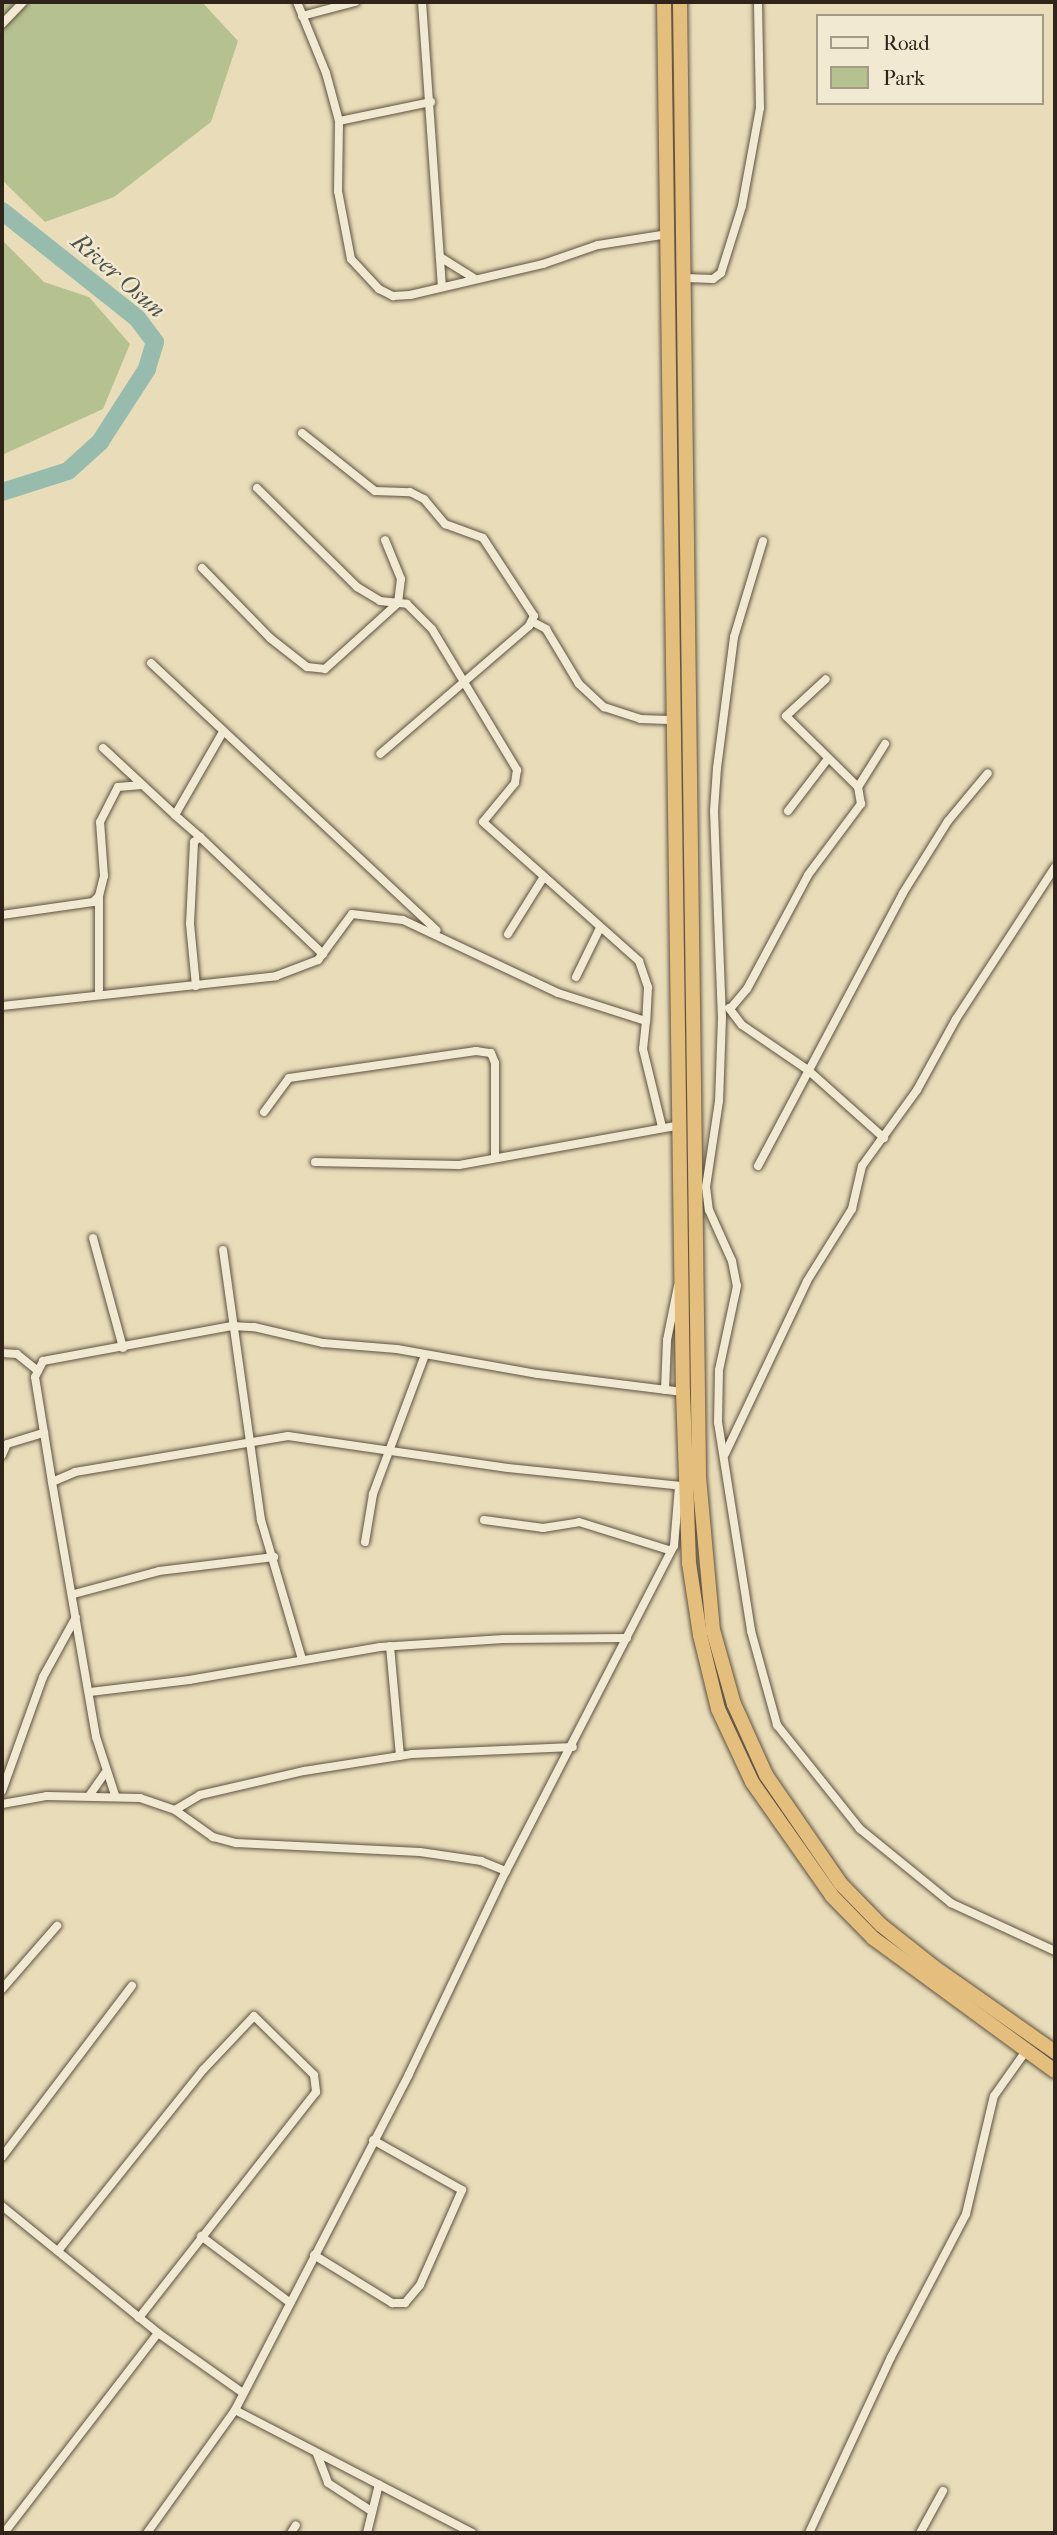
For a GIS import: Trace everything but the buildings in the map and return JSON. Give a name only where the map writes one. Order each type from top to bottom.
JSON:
[{"type":"highway","points":[[664,2],[676,720],[699,1477],[713,1630],[734,1703],[766,1775],[841,1884],[881,1925],[934,1967],[1055,2052]]},
{"type":"highway","points":[[680,2],[685,278],[689,1125],[683,1275],[682,1485],[689,1563],[700,1635],[718,1709],[752,1782],[832,1896],[873,1938],[1055,2071]]},
{"type":"street","points":[[2,24],[23,2]]},
{"type":"street","points":[[297,2],[326,73],[339,121],[341,220],[359,272],[393,296],[543,264],[598,245],[668,234]]},
{"type":"street","points":[[302,16],[355,2]]},
{"type":"street","points":[[422,2],[442,285]]},
{"type":"street","points":[[685,278],[713,279],[721,273],[741,205],[760,108],[758,2]]},
{"type":"street","points":[[339,121],[431,102]]},
{"type":"street","points":[[440,257],[474,278]]},
{"type":"street","points":[[302,433],[375,491],[410,492],[424,499],[445,524],[483,538],[500,560],[533,622],[546,629],[579,684],[604,708],[640,719],[676,720]]},
{"type":"street","points":[[257,488],[357,587],[380,601],[412,608],[432,629],[466,680],[517,770],[515,783],[483,822],[639,961],[645,972],[649,998],[643,1049],[662,1127]]},
{"type":"street","points":[[202,568],[270,638],[316,670],[335,663],[398,603],[401,579],[385,540]]},
{"type":"street","points":[[763,541],[734,637],[719,742],[714,811],[721,1003],[719,1101],[706,1187],[709,1210],[737,1286],[719,1370],[718,1423],[739,1573],[769,1708],[777,1725],[842,1810],[906,1868],[971,1916],[1055,1951]]},
{"type":"street","points":[[380,754],[533,622]]},
{"type":"street","points":[[151,663],[441,934],[489,964],[558,993],[646,1021]]},
{"type":"street","points":[[730,1009],[747,989],[808,875],[861,804],[858,787],[827,760],[786,716],[826,679]]},
{"type":"street","points":[[174,815],[223,732]]},
{"type":"street","points":[[858,787],[885,744]]},
{"type":"street","points":[[103,748],[323,954]]},
{"type":"street","points":[[788,811],[827,760]]},
{"type":"street","points":[[758,1166],[903,893],[948,821],[988,773]]},
{"type":"street","points":[[99,995],[99,896],[104,876],[100,822],[118,787],[142,785]]},
{"type":"street","points":[[196,986],[190,924],[194,842],[200,837]]},
{"type":"street","points":[[724,1454],[807,1281],[852,1209],[862,1166],[884,1138],[1055,867]]},
{"type":"street","points":[[508,934],[544,878]]},
{"type":"street","points":[[2,915],[93,902],[99,896]]},
{"type":"street","points":[[403,920],[412,908]]},
{"type":"street","points":[[2,1006],[276,976],[313,963],[323,954],[352,914],[403,920],[441,934]]},
{"type":"street","points":[[576,978],[600,928]]},
{"type":"street","points":[[721,1003],[769,1047],[808,1070],[884,1138]]},
{"type":"street","points":[[264,1112],[289,1078],[476,1051],[491,1053],[495,1063],[495,1158]]},
{"type":"street","points":[[315,1162],[459,1165],[662,1127],[714,1121]]},
{"type":"street","points":[[93,1238],[123,1348]]},
{"type":"street","points":[[223,1250],[261,1520],[274,1556],[293,1639],[302,1659]]},
{"type":"street","points":[[665,1390],[673,1301],[683,1275]]},
{"type":"street","points":[[115,1795],[105,1773],[52,1482],[38,1371],[43,1362],[232,1326],[274,1329],[323,1343],[683,1392]]},
{"type":"street","points":[[2,1353],[16,1354],[38,1371]]},
{"type":"street","points":[[365,1542],[373,1494],[425,1355]]},
{"type":"street","points":[[2,1455],[7,1444],[44,1433]]},
{"type":"street","points":[[52,1482],[75,1472],[288,1436],[387,1451],[682,1485],[677,1538],[573,1747],[506,1871],[473,1949],[288,2301],[235,2410],[147,2533]]},
{"type":"street","points":[[484,1520],[543,1528],[579,1522],[669,1550]]},
{"type":"street","points":[[74,1594],[159,1571],[274,1556]]},
{"type":"street","points":[[2,1791],[43,1677],[76,1617]]},
{"type":"street","points":[[90,1692],[189,1681],[302,1659],[390,1646],[504,1639],[627,1638]]},
{"type":"street","points":[[390,1646],[400,1756]]},
{"type":"street","points":[[175,1810],[200,1795],[400,1756],[573,1747]]},
{"type":"street","points":[[89,1796],[105,1773]]},
{"type":"street","points":[[2,1804],[20,1798],[115,1795],[175,1810],[213,1837],[236,1843],[420,1852],[481,1861],[506,1871]]},
{"type":"street","points":[[2,1989],[57,1926]]},
{"type":"street","points":[[2,2157],[132,1986]]},
{"type":"street","points":[[58,2251],[203,2070],[254,2016],[318,2084],[139,2318]]},
{"type":"street","points":[[808,2533],[891,2357],[966,2214],[994,2096],[1026,2051]]},
{"type":"street","points":[[314,2255],[392,2303],[405,2303],[421,2285],[462,2190],[373,2140]]},
{"type":"street","points":[[2,2206],[158,2333],[243,2393]]},
{"type":"street","points":[[201,2236],[288,2301]]},
{"type":"street","points":[[4,2533],[158,2333]]},
{"type":"street","points":[[235,2410],[472,2533]]},
{"type":"street","points":[[317,2454],[321,2474],[328,2483],[370,2510]]},
{"type":"street","points":[[367,2533],[370,2510],[379,2484]]},
{"type":"street","points":[[919,2533],[943,2491]]},
{"type":"street","points":[[290,2533],[296,2525]]},
{"type":"green space","points":[[2,2],[202,2],[238,41],[211,122],[114,197],[45,222],[2,180]]},
{"type":"green space","points":[[2,240],[44,282],[89,297],[130,344],[103,409],[2,455]]},
{"type":"waterway","name":"River Osun","points":[[2,211],[137,318],[155,342],[147,369],[100,442],[68,471],[2,492]]}]
